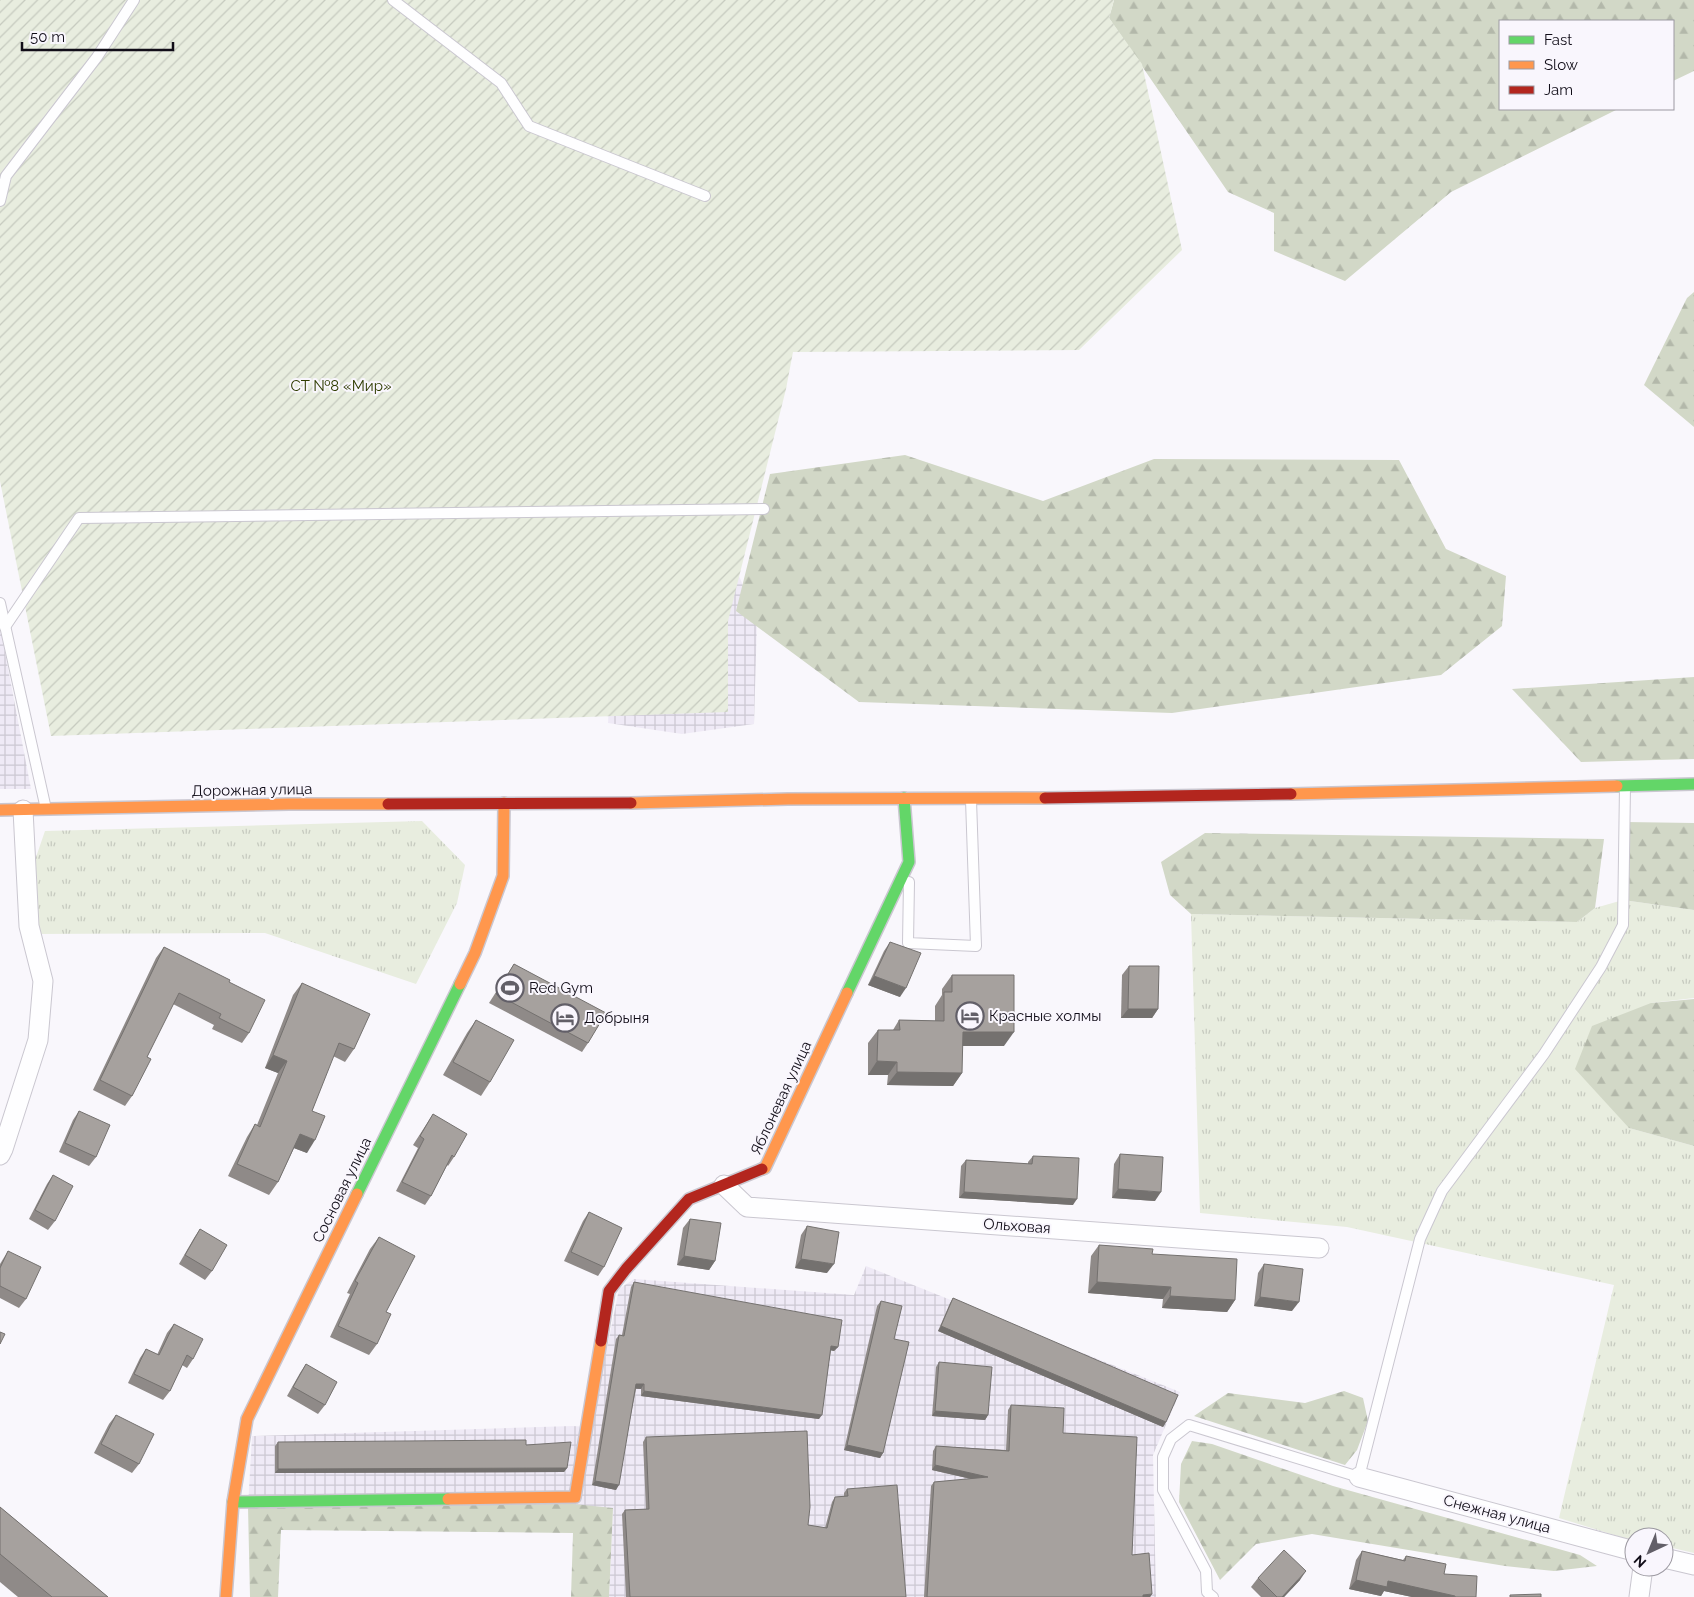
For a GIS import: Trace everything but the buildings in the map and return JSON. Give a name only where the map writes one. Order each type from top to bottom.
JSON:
[{"type":"street","name":"Дорожная улица","points":[[0,810],[289,804],[676,803],[788,799],[1163,797],[1694,784]]},
{"type":"street","name":"Яблоневая улица","points":[[233,1502],[576,1497],[608,1291],[689,1200],[764,1168],[909,862],[904,798]]},
{"type":"street","name":"Сосновая улица","points":[[226,1597],[233,1502],[247,1419],[475,953],[503,876],[504,803]]},
{"type":"street","points":[[0,1155],[38,1040],[43,981],[29,926],[23,810]]},
{"type":"street","name":"Ольховая","points":[[724,1185],[747,1207],[1319,1248]]},
{"type":"street","name":"Снежная улица","points":[[1359,1477],[1624,1548]]},
{"type":"street","points":[[1674,1560],[1694,1565]]},
{"type":"street","points":[[1639,1597],[1642,1577]]},
{"type":"lane","points":[[0,201],[6,176],[96,57],[134,0]]},
{"type":"lane","points":[[393,0],[502,83],[529,126],[705,196]]},
{"type":"lane","points":[[5,626],[79,518],[764,509]]},
{"type":"lane","points":[[0,602],[46,810]]},
{"type":"lane","points":[[1213,1597],[1207,1592],[1206,1570],[1163,1490],[1163,1457],[1171,1439],[1189,1425],[1359,1477],[1420,1239],[1442,1191],[1544,1054],[1601,966],[1623,925],[1625,785]]},
{"type":"lane","points":[[909,862],[908,943],[976,946],[971,799]]},
{"type":"shaded area","points":[[619,523],[737,571],[757,620],[754,724],[682,734],[608,723]]},
{"type":"shaded area","points":[[0,626],[31,789],[0,789]]},
{"type":"shaded area","points":[[866,1266],[1180,1392],[1153,1455],[1156,1597],[609,1597],[613,1508],[248,1507],[252,1436],[572,1426],[591,1427],[619,1289],[634,1279],[854,1295]]},
{"type":"green space","name":"СТ №8 «Мир»","points":[[0,0],[1114,0],[1109,18],[1142,64],[1182,250],[1079,350],[793,352],[786,389],[728,621],[728,712],[51,736],[0,481]]},
{"type":"green space","points":[[1114,0],[1694,0],[1694,71],[1674,81],[1674,20],[1499,20],[1499,110],[1616,110],[1451,192],[1345,281],[1274,251],[1274,213],[1228,192],[1109,18]]},
{"type":"green space","points":[[1694,292],[1694,427],[1644,385],[1687,298]]},
{"type":"green space","points":[[905,455],[1043,501],[1154,459],[1399,460],[1446,549],[1506,576],[1502,626],[1441,675],[1172,713],[859,702],[736,611],[770,474]]},
{"type":"green space","points":[[1694,677],[1694,759],[1581,762],[1512,689]]},
{"type":"green space","points":[[422,821],[465,865],[457,903],[416,984],[265,933],[35,934],[25,889],[45,831]]},
{"type":"green space","points":[[1626,822],[1694,823],[1694,910],[1623,900]]},
{"type":"green space","points":[[1205,833],[1604,839],[1595,908],[1577,922],[1191,914],[1170,895],[1161,862]]},
{"type":"green space","points":[[1623,900],[1694,910],[1694,998],[1651,1003],[1629,1128],[1694,1146],[1694,1553],[1674,1548],[1674,1527],[1624,1527],[1624,1538],[1559,1518],[1614,1285],[1347,1227],[1200,1213],[1191,914],[1577,922],[1595,908]]},
{"type":"green space","points":[[1694,999],[1694,1146],[1629,1128],[1575,1069],[1592,1026],[1651,1003]]},
{"type":"green space","points":[[1344,1391],[1363,1398],[1368,1421],[1357,1450],[1345,1465],[1194,1416],[1228,1393],[1305,1403]]},
{"type":"green space","points":[[1192,1441],[1212,1444],[1333,1486],[1580,1555],[1597,1566],[1554,1571],[1505,1566],[1312,1534],[1256,1544],[1220,1580],[1179,1502],[1181,1464]]},
{"type":"green space","points":[[573,1504],[613,1508],[609,1597],[571,1597],[573,1533],[281,1530],[278,1597],[250,1597],[248,1507]]},
{"type":"traffic: fast","points":[[1617,786],[1694,784]]},
{"type":"traffic: fast","points":[[847,993],[909,862],[904,798]]},
{"type":"traffic: fast","points":[[357,1194],[460,984]]},
{"type":"traffic: fast","points":[[233,1502],[448,1499]]},
{"type":"traffic: slow","points":[[1291,794],[1617,786]]},
{"type":"traffic: slow","points":[[631,803],[788,799],[1045,798]]},
{"type":"traffic: slow","points":[[460,984],[475,953],[503,876],[504,803]]},
{"type":"traffic: slow","points":[[0,810],[289,804],[388,804]]},
{"type":"traffic: slow","points":[[762,1169],[765,1168],[847,993]]},
{"type":"traffic: slow","points":[[226,1597],[233,1502],[247,1419],[357,1194]]},
{"type":"traffic: slow","points":[[448,1499],[575,1497],[601,1341]]},
{"type":"traffic: jam","points":[[1045,798],[1291,794]]},
{"type":"traffic: jam","points":[[388,804],[631,803]]},
{"type":"traffic: jam","points":[[601,1341],[609,1291],[626,1269],[689,1199],[762,1169]]},
{"type":"place","name":"Red Gym","points":[[510,988]]},
{"type":"place","name":"Красные холмы","points":[[970,1016]]},
{"type":"place","name":"Добрыня","points":[[565,1018]]}]
